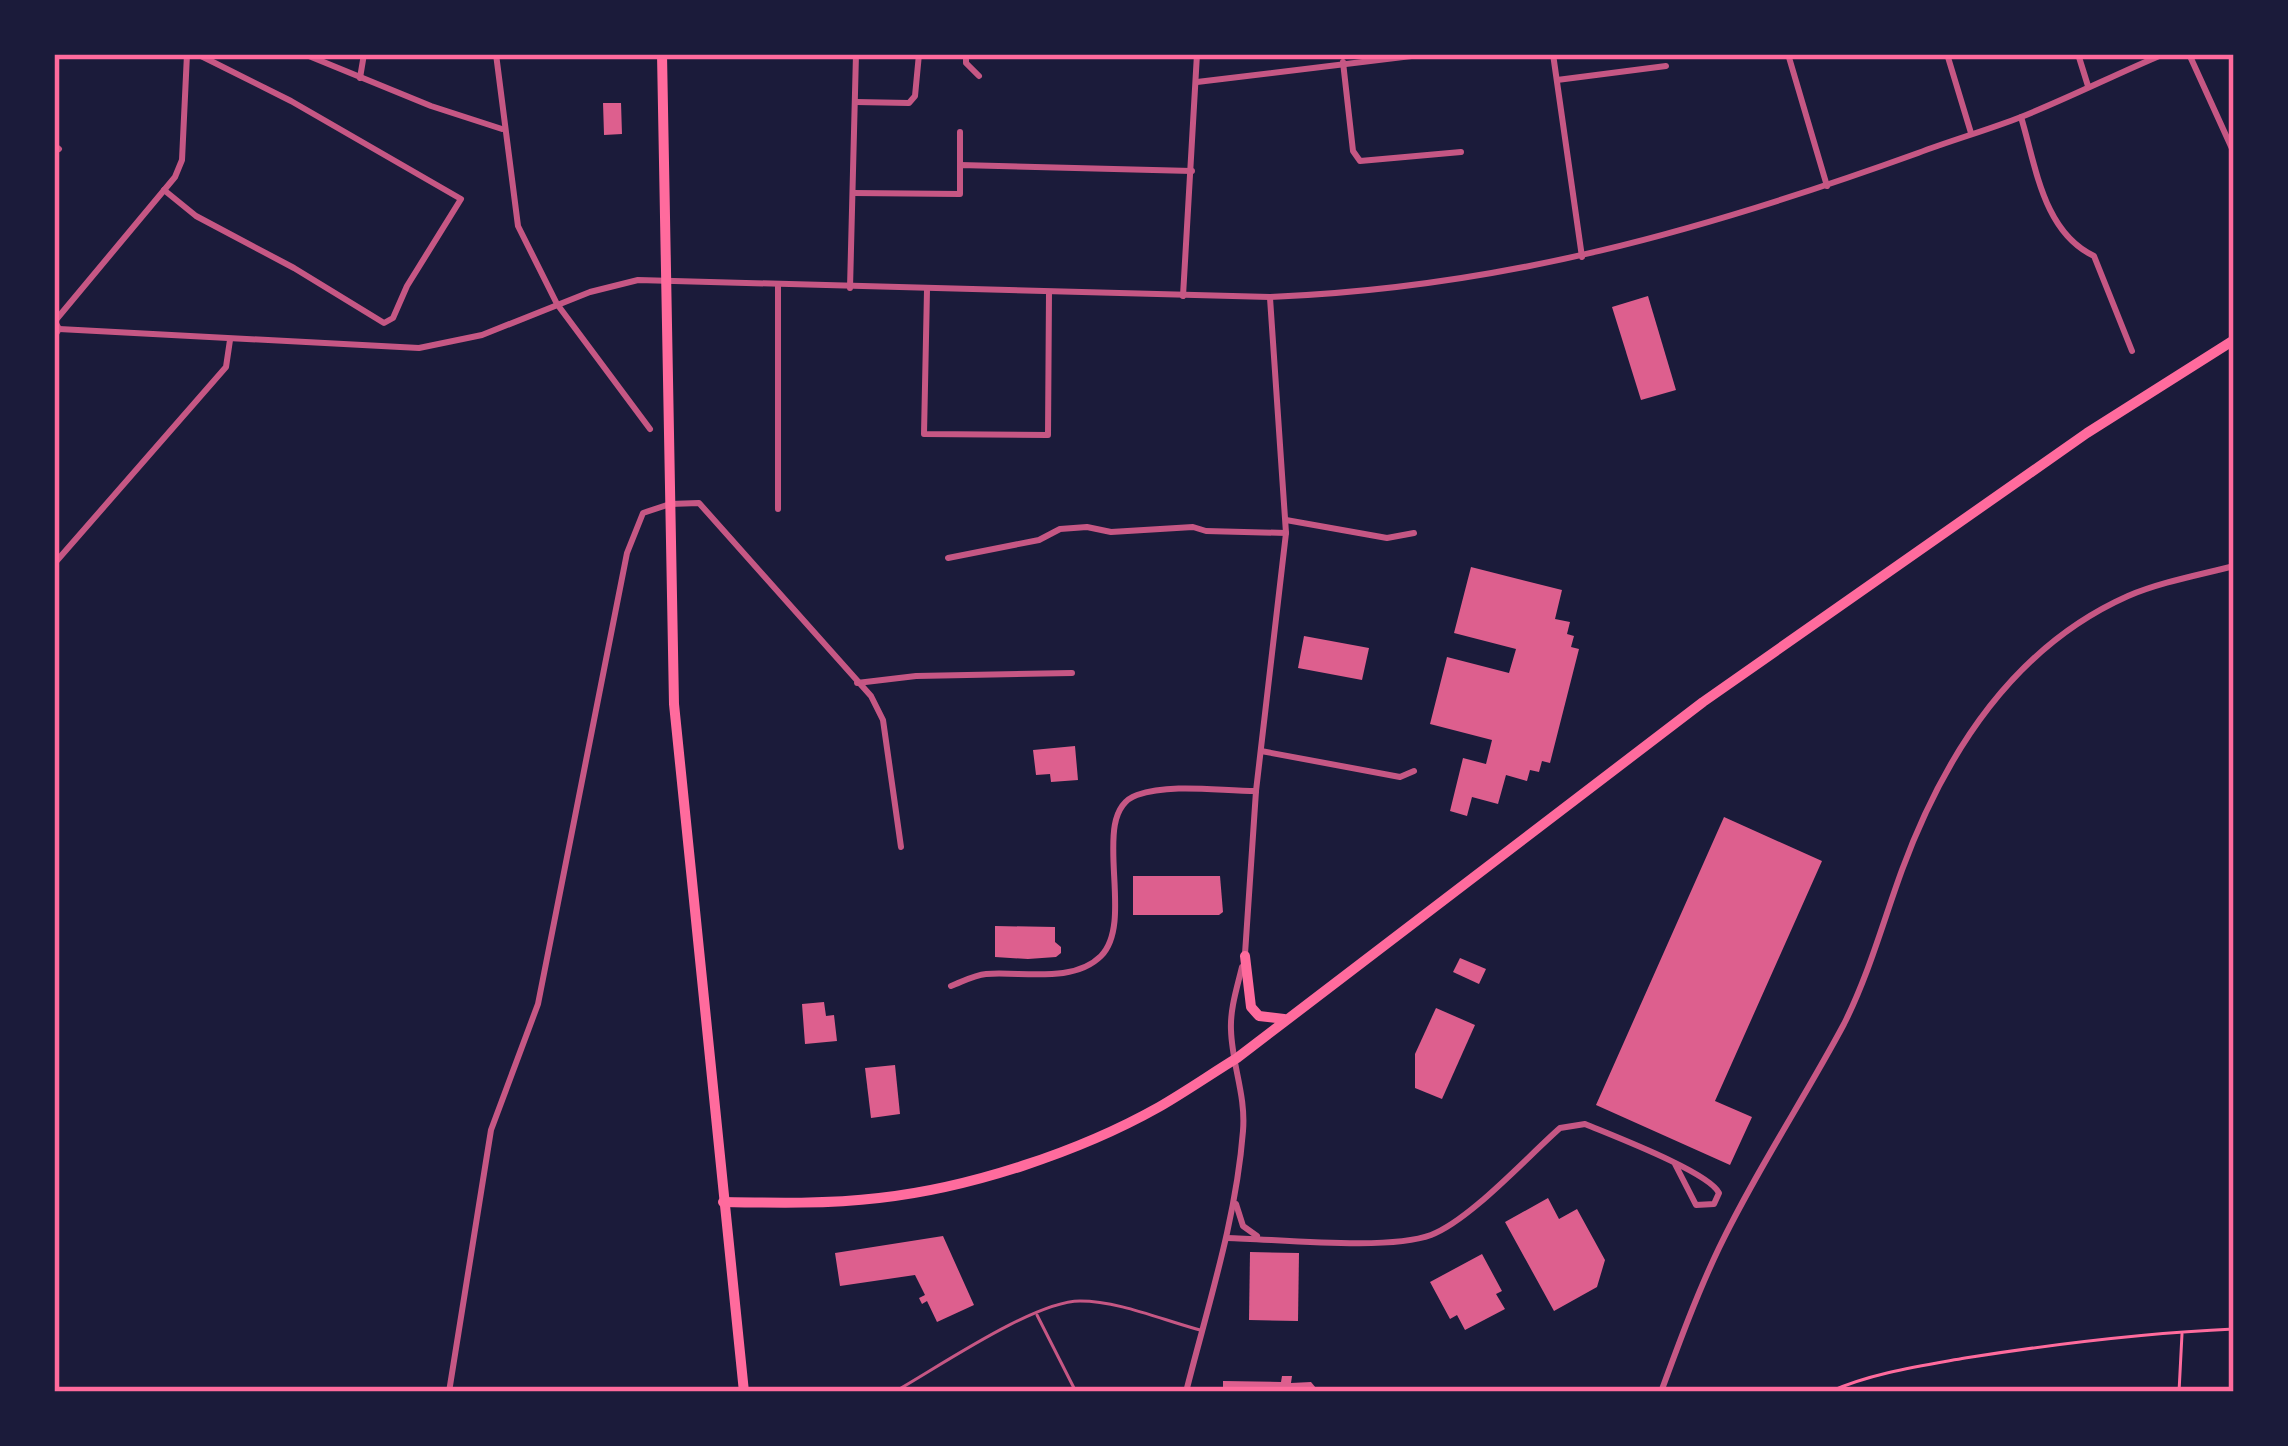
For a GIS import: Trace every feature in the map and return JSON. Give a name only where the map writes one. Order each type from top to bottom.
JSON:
[{"type":"main road","points":[[662,54],[674,704],[744,1392]]},
{"type":"main road","points":[[723,1202],[881,1198],[1000,1172],[1158,1108],[1237,1058],[1703,702],[2087,433],[2234,340]]},
{"type":"main road","points":[[1245,956],[1251,1007],[1259,1016],[1284,1019]]},
{"type":"street","points":[[56,327],[164,190],[182,160],[187,54]]},
{"type":"street","points":[[164,190],[196,216],[294,268],[379,322],[390,322],[461,199],[291,101],[197,54]]},
{"type":"street","points":[[304,54],[504,129]]},
{"type":"street","points":[[360,78],[364,54]]},
{"type":"street","points":[[496,54],[518,226],[557,304],[650,429]]},
{"type":"street","points":[[850,288],[856,54]]},
{"type":"street","points":[[856,102],[909,103],[915,95],[919,54]]},
{"type":"street","points":[[966,54],[966,63],[979,76]]},
{"type":"street","points":[[1184,296],[1197,54]]},
{"type":"street","points":[[1197,82],[1428,54]]},
{"type":"street","points":[[1553,54],[1582,257]]},
{"type":"street","points":[[1789,54],[1827,185]]},
{"type":"street","points":[[1947,54],[1971,133]]},
{"type":"street","points":[[2078,54],[2088,86]]},
{"type":"street","points":[[56,327],[419,348],[482,335],[608,287],[665,280],[1270,297],[1346,294],[1502,274],[1666,237],[1827,185],[2021,117],[2164,54]]},
{"type":"street","points":[[2189,54],[2234,153]]},
{"type":"street","points":[[1343,62],[1353,151],[1360,161],[1461,152]]},
{"type":"street","points":[[1557,80],[1666,66]]},
{"type":"street","points":[[2021,117],[2047,204],[2072,245],[2094,256],[2132,351]]},
{"type":"street","points":[[853,193],[960,194],[960,132]]},
{"type":"street","points":[[960,165],[1192,171]]},
{"type":"street","points":[[778,286],[778,509]]},
{"type":"street","points":[[927,290],[924,434],[1048,435],[1049,293]]},
{"type":"street","points":[[1186,1392],[1235,1200],[1244,1111],[1231,1034],[1233,1005],[1245,956],[1256,791],[1286,533],[1270,297]]},
{"type":"street","points":[[54,564],[226,367],[230,340]]},
{"type":"street","points":[[449,1392],[491,1130],[538,1004],[627,553],[643,513],[670,504],[699,503],[871,697],[883,720],[901,847]]},
{"type":"street","points":[[1286,520],[1387,538],[1414,533]]},
{"type":"street","points":[[948,558],[1088,527],[1111,532],[1193,527],[1286,533]]},
{"type":"street","points":[[1661,1389],[1719,1247],[1868,974],[1924,816],[1953,755],[2010,683],[2086,618],[2132,595],[2234,566]]},
{"type":"street","points":[[856,683],[916,676],[1072,673]]},
{"type":"street","points":[[1261,751],[1400,777],[1414,771]]},
{"type":"street","points":[[951,986],[980,975],[1056,974],[1098,959],[1110,945],[1115,926],[1114,829],[1126,800],[1156,791],[1256,791]]},
{"type":"street","points":[[1227,1238],[1397,1242],[1431,1235],[1458,1220],[1560,1128],[1576,1122],[1675,1164],[1713,1182],[1719,1193],[1714,1204],[1696,1205],[1675,1164]]},
{"type":"street","points":[[1235,1200],[1247,1231],[1272,1239]]},
{"type":"lane","points":[[893,1392],[1036,1313],[1081,1301],[1202,1330]]},
{"type":"lane","points":[[1036,1313],[1076,1392]]},
{"type":"path","points":[[1829,1392],[1938,1363],[2182,1331],[2234,1329]]},
{"type":"path","points":[[2179,1392],[2182,1331]]},
{"type":"building","points":[[603,103],[621,103],[622,134],[604,135]]},
{"type":"building","points":[[1648,296],[1676,390],[1641,400],[1612,307]]},
{"type":"building","points":[[1471,567],[1562,590],[1555,619],[1570,622],[1571,647],[1579,649],[1550,763],[1542,761],[1539,772],[1530,770],[1527,781],[1506,775],[1498,804],[1472,797],[1467,816],[1450,811],[1463,758],[1486,764],[1492,740],[1430,724],[1447,657],[1509,673],[1516,649],[1454,633]]},
{"type":"building","points":[[1304,636],[1369,648],[1362,680],[1298,668]]},
{"type":"building","points":[[1075,746],[1078,780],[1051,782],[1050,774],[1036,775],[1033,750]]},
{"type":"building","points":[[1724,817],[1822,861],[1715,1101],[1752,1117],[1730,1165],[1596,1105]]},
{"type":"building","points":[[1133,876],[1220,876],[1223,912],[1133,915]]},
{"type":"building","points":[[995,926],[1055,927],[1061,953],[1028,959],[995,957]]},
{"type":"building","points":[[1460,958],[1486,969],[1479,984],[1453,972]]},
{"type":"building","points":[[824,1002],[826,1016],[834,1015],[837,1041],[805,1044],[802,1004]]},
{"type":"building","points":[[1436,1008],[1475,1025],[1442,1099],[1415,1088],[1415,1054]]},
{"type":"building","points":[[895,1065],[900,1114],[871,1118],[865,1068]]},
{"type":"building","points":[[1548,1198],[1559,1219],[1577,1209],[1605,1260],[1597,1287],[1554,1311],[1505,1222]]},
{"type":"building","points":[[943,1236],[974,1305],[937,1322],[927,1301],[922,1304],[919,1298],[925,1295],[915,1275],[840,1286],[835,1253]]},
{"type":"building","points":[[1250,1252],[1299,1253],[1298,1321],[1249,1320]]},
{"type":"building","points":[[1482,1254],[1502,1291],[1496,1294],[1505,1309],[1465,1330],[1457,1315],[1450,1319],[1430,1282]]},
{"type":"building","points":[[1282,1376],[1292,1376],[1291,1383],[1311,1382],[1316,1388],[1223,1392],[1223,1381],[1281,1382]]}]
